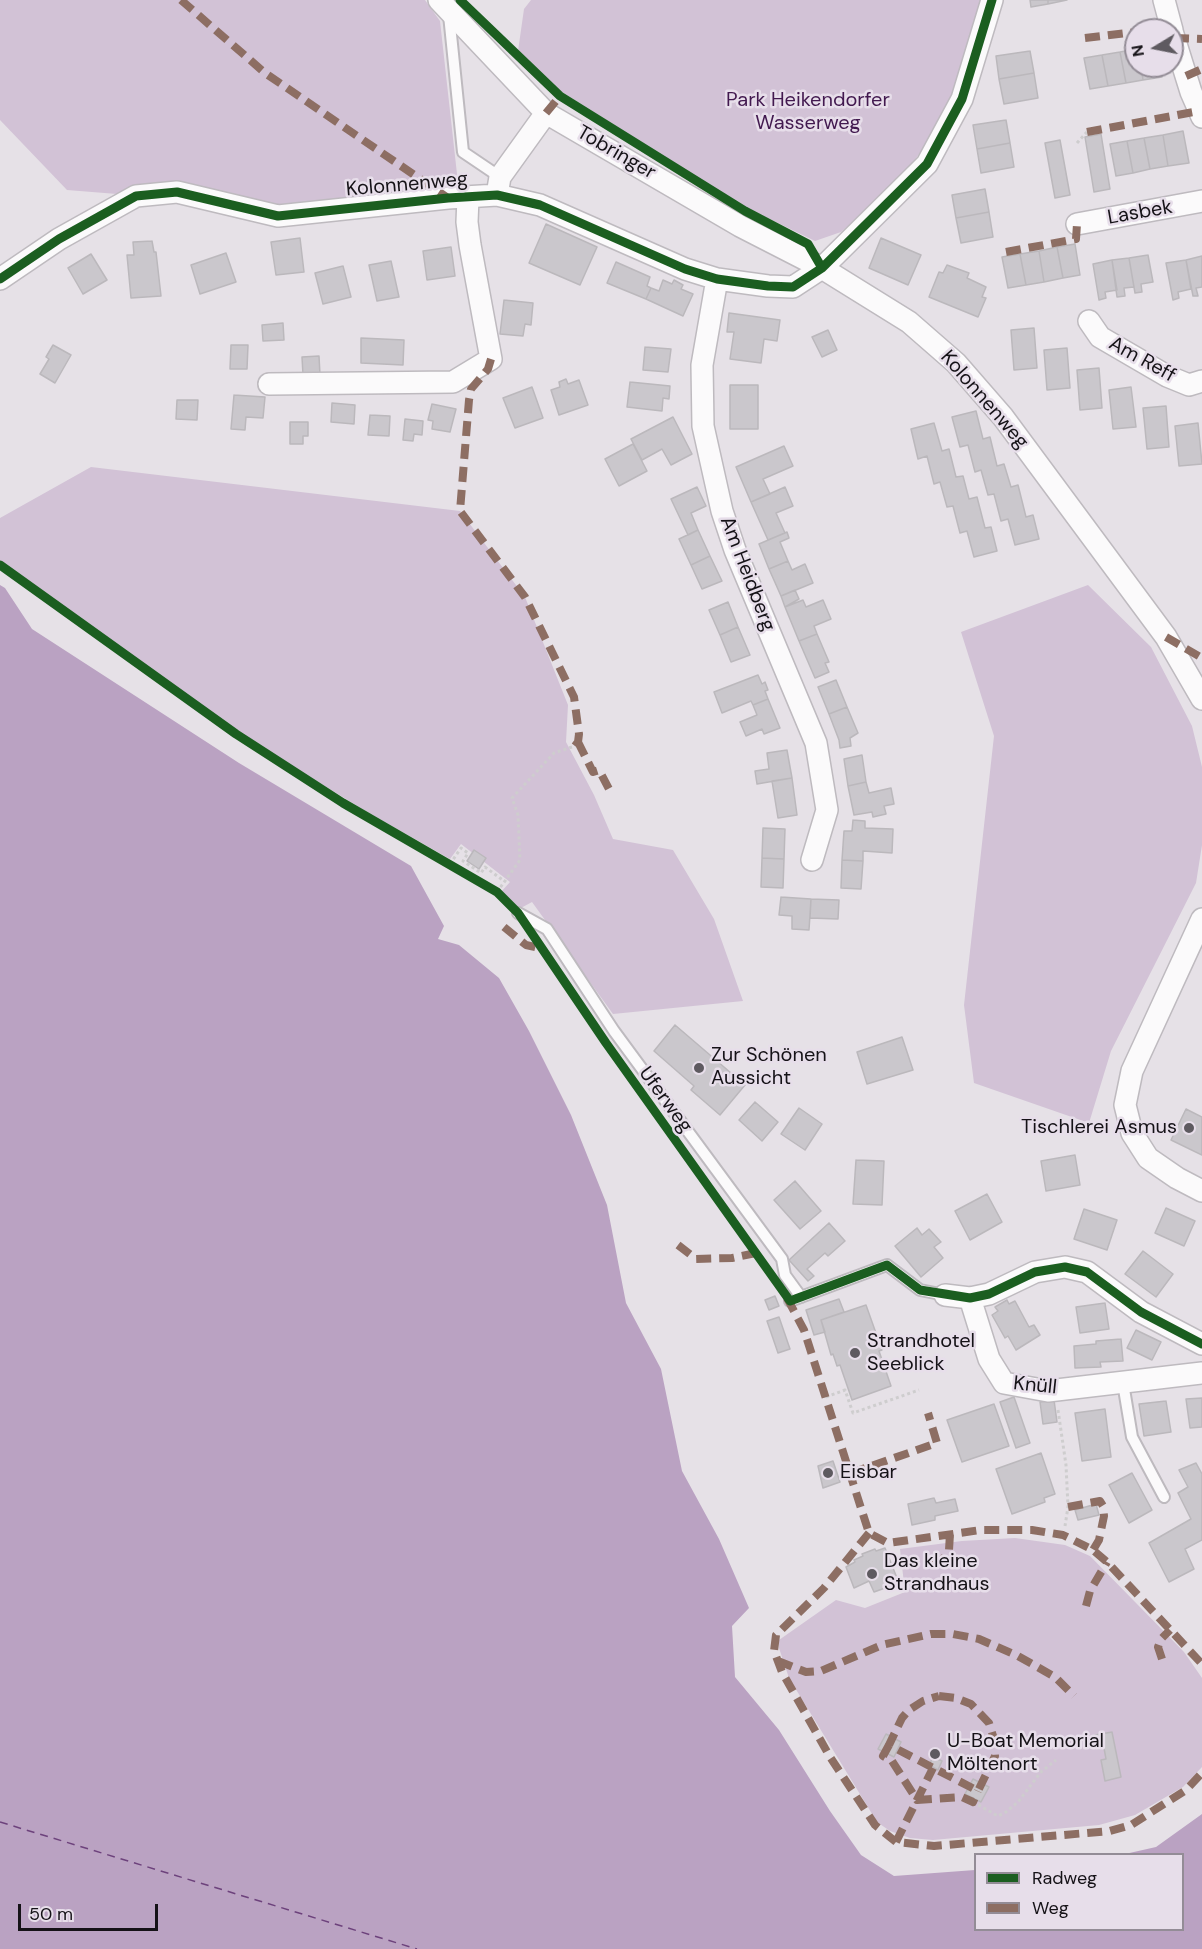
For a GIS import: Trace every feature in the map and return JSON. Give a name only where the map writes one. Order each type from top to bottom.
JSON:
[{"type":"street","points":[[822,268],[927,164],[962,99],[992,0]]},
{"type":"street","points":[[1164,0],[1169,18]]},
{"type":"street","name":"Tobringer","points":[[444,6],[546,113],[740,226],[822,268]]},
{"type":"street","points":[[1184,70],[1202,117]]},
{"type":"street","points":[[499,186],[546,113]]},
{"type":"street","name":"Kolonnenweg","points":[[0,279],[59,239],[136,196],[177,192],[278,216],[448,198],[468,198],[499,186],[685,269],[717,279],[793,287],[822,268],[909,322],[956,363],[1003,417],[1166,637],[1202,699]]},
{"type":"street","name":"Kolonnenweg","points":[[269,384],[453,382],[491,359],[470,245],[467,222],[468,198]]},
{"type":"street","name":"Lasbek","points":[[1077,224],[1202,201]]},
{"type":"street","name":"Am Heidberg","points":[[717,279],[702,365],[703,426],[722,511],[735,550],[816,743],[827,810],[812,860]]},
{"type":"street","name":"Am Reff","points":[[1089,321],[1100,337],[1167,376],[1189,385],[1202,381]]},
{"type":"street","points":[[1202,919],[1132,1071],[1125,1105],[1132,1133],[1149,1158],[1176,1178],[1202,1191]]},
{"type":"street","points":[[945,1295],[970,1298],[989,1294],[1035,1272],[1065,1267],[1087,1272],[1141,1312],[1202,1344]]},
{"type":"street","name":"Knüll","points":[[970,1298],[989,1359],[1004,1383],[1048,1391],[1202,1373]]},
{"type":"lane","points":[[444,6],[463,152],[499,186]]},
{"type":"lane","name":"Uferweg","points":[[518,913],[547,929],[614,1031],[782,1259],[785,1275],[801,1297]]},
{"type":"lane","points":[[790,1301],[887,1265],[920,1290],[945,1295]]},
{"type":"lane","points":[[1123,1383],[1132,1437],[1164,1497]]},
{"type":"path","points":[[1077,143],[1088,132]]},
{"type":"path","points":[[497,892],[520,860],[518,815],[512,798],[554,753],[575,746]]},
{"type":"path","points":[[450,864],[461,848],[468,853],[463,861],[481,873],[485,867],[504,881]]},
{"type":"path","points":[[826,1397],[846,1390],[853,1413],[919,1390]]},
{"type":"path","points":[[1056,1390],[1066,1465],[1068,1507],[1065,1526]]},
{"type":"path","points":[[973,1802],[998,1816],[1006,1812],[1018,1802],[1041,1772],[1056,1760]]},
{"type":"green space","points":[[0,0],[425,0],[440,21],[458,183],[434,193],[280,207],[67,190],[0,120]]},
{"type":"green space","name":"Park Heikendorfer Wasserweg","points":[[531,0],[982,0],[963,75],[933,134],[912,164],[881,198],[841,232],[815,241],[743,206],[562,92],[518,51],[524,9]]},
{"type":"green space","points":[[91,467],[460,511],[525,597],[568,705],[566,742],[594,795],[613,839],[673,850],[714,919],[743,1001],[613,1014],[532,902],[519,909],[501,892],[510,882],[461,844],[450,859],[277,757],[164,680],[0,561],[0,518]]},
{"type":"green space","points":[[1088,585],[1151,647],[1192,726],[1202,767],[1202,845],[1196,883],[1111,1051],[1089,1123],[974,1083],[964,1005],[994,736],[961,632]]},
{"type":"green space","points":[[1015,1538],[1065,1545],[1090,1556],[1184,1652],[1202,1678],[1202,1767],[1183,1787],[1135,1815],[1099,1825],[933,1840],[910,1838],[890,1831],[877,1822],[789,1678],[779,1648],[779,1640],[836,1600],[865,1608],[905,1592],[900,1549],[962,1541]]},
{"type":"shaded area","points":[[0,585],[5,588],[32,629],[239,763],[411,866],[444,926],[438,939],[459,945],[499,978],[529,1031],[571,1115],[607,1205],[626,1303],[661,1369],[682,1471],[719,1539],[749,1608],[732,1626],[735,1677],[779,1730],[861,1855],[894,1876],[974,1870],[974,1931],[1184,1931],[1184,1853],[1129,1853],[1156,1847],[1202,1814],[1202,1949],[0,1949]]},
{"type":"building","points":[[1030,0],[1048,0],[1048,4],[1031,7]]},
{"type":"building","points":[[1048,0],[1067,0],[1048,4]]},
{"type":"building","points":[[1030,51],[1034,73],[999,79],[996,56]]},
{"type":"building","points":[[1124,51],[1124,73],[1120,52]]},
{"type":"building","points":[[1120,52],[1126,83],[1108,86],[1102,55]]},
{"type":"building","points":[[1102,55],[1108,86],[1090,89],[1084,58]]},
{"type":"building","points":[[1034,73],[1038,98],[1004,104],[999,79]]},
{"type":"building","points":[[1125,78],[1143,78],[1143,80],[1126,83]]},
{"type":"building","points":[[1006,120],[1010,143],[977,149],[973,125]]},
{"type":"building","points":[[1183,131],[1189,163],[1168,166],[1163,135]]},
{"type":"building","points":[[1101,134],[1110,189],[1094,192],[1085,137]]},
{"type":"building","points":[[1163,135],[1168,166],[1150,169],[1144,138]]},
{"type":"building","points":[[1144,138],[1150,169],[1133,173],[1127,141]]},
{"type":"building","points":[[1060,140],[1070,195],[1055,198],[1045,143]]},
{"type":"building","points":[[1127,141],[1133,173],[1116,176],[1110,144]]},
{"type":"building","points":[[1010,143],[1014,167],[981,173],[977,149]]},
{"type":"building","points":[[985,189],[989,212],[956,218],[952,195]]},
{"type":"building","points":[[989,212],[993,237],[961,243],[956,218]]},
{"type":"building","points":[[546,224],[597,247],[580,285],[529,263]]},
{"type":"building","points":[[300,238],[304,272],[276,275],[271,242]]},
{"type":"building","points":[[881,238],[921,255],[908,285],[869,268]]},
{"type":"building","points":[[152,241],[154,252],[156,252],[161,296],[131,298],[127,255],[134,255],[133,242]]},
{"type":"building","points":[[1075,244],[1080,275],[1063,278],[1057,247]]},
{"type":"building","points":[[451,247],[455,276],[427,280],[423,251]]},
{"type":"building","points":[[1057,247],[1063,278],[1044,282],[1039,251]]},
{"type":"building","points":[[1039,251],[1044,282],[1026,285],[1020,254]]},
{"type":"building","points":[[226,253],[236,282],[200,294],[191,265]]},
{"type":"building","points":[[91,254],[107,280],[83,294],[68,268]]},
{"type":"building","points":[[1020,254],[1026,285],[1008,288],[1002,257]]},
{"type":"building","points":[[1148,255],[1153,282],[1141,284],[1142,292],[1135,293],[1129,258]]},
{"type":"building","points":[[1202,256],[1202,287],[1196,288],[1198,296],[1193,296],[1186,260]]},
{"type":"building","points":[[1129,258],[1134,287],[1124,288],[1125,296],[1117,297],[1112,260]]},
{"type":"building","points":[[1112,260],[1117,290],[1105,292],[1106,298],[1099,300],[1093,264]]},
{"type":"building","points":[[1186,260],[1191,289],[1178,292],[1179,298],[1173,300],[1166,263]]},
{"type":"building","points":[[391,261],[399,297],[377,301],[369,265]]},
{"type":"building","points":[[616,262],[650,277],[647,286],[651,288],[646,299],[607,283]]},
{"type":"building","points":[[947,265],[969,273],[967,278],[986,287],[982,297],[986,298],[978,317],[929,297],[939,272],[943,273]]},
{"type":"building","points":[[343,266],[351,297],[323,304],[315,273]]},
{"type":"building","points":[[663,280],[672,284],[674,280],[683,285],[681,289],[693,294],[683,316],[646,299],[651,288],[659,291]]},
{"type":"building","points":[[504,300],[533,303],[531,325],[525,324],[523,336],[500,334]]},
{"type":"building","points":[[729,313],[780,320],[777,341],[764,339],[761,363],[730,359],[734,332],[727,332]]},
{"type":"building","points":[[283,323],[284,340],[263,341],[262,325]]},
{"type":"building","points":[[1034,328],[1037,368],[1014,370],[1011,330]]},
{"type":"building","points":[[828,330],[837,350],[822,357],[812,337]]},
{"type":"building","points":[[361,338],[404,340],[403,365],[361,363]]},
{"type":"building","points":[[53,345],[71,355],[55,383],[40,374],[49,359],[46,357]]},
{"type":"building","points":[[231,345],[248,345],[247,369],[230,369]]},
{"type":"building","points":[[645,347],[671,349],[668,372],[643,370]]},
{"type":"building","points":[[1067,348],[1070,388],[1047,390],[1044,350]]},
{"type":"building","points":[[319,356],[320,375],[303,375],[302,357]]},
{"type":"building","points":[[1099,368],[1102,408],[1080,410],[1077,370]]},
{"type":"building","points":[[566,379],[568,384],[579,380],[588,405],[559,415],[551,390],[560,387],[559,382]]},
{"type":"building","points":[[630,382],[670,386],[669,399],[663,398],[662,411],[627,407]]},
{"type":"building","points":[[730,385],[758,385],[758,429],[730,429]]},
{"type":"building","points":[[532,387],[543,418],[515,428],[503,398]]},
{"type":"building","points":[[1131,387],[1136,427],[1113,429],[1109,390]]},
{"type":"building","points":[[234,395],[265,397],[263,418],[246,417],[245,430],[231,429]]},
{"type":"building","points":[[177,400],[198,400],[197,420],[176,419]]},
{"type":"building","points":[[332,403],[355,405],[354,424],[331,422]]},
{"type":"building","points":[[432,404],[456,409],[450,432],[432,429],[433,421],[428,420]]},
{"type":"building","points":[[1166,406],[1169,447],[1147,449],[1143,408]]},
{"type":"building","points":[[976,411],[983,439],[990,437],[997,466],[1004,464],[1011,487],[1018,485],[1026,517],[1033,515],[1039,539],[1015,545],[1008,519],[1001,521],[994,494],[988,495],[981,470],[975,472],[968,445],[960,447],[952,417]]},
{"type":"building","points":[[370,415],[390,416],[389,436],[368,435]]},
{"type":"building","points":[[673,417],[692,454],[671,465],[662,449],[642,460],[631,439]]},
{"type":"building","points":[[405,419],[423,421],[422,435],[414,434],[413,441],[403,440]]},
{"type":"building","points":[[290,422],[308,422],[308,436],[303,436],[303,444],[290,444]]},
{"type":"building","points":[[934,423],[942,451],[949,449],[956,477],[963,476],[969,499],[977,497],[985,528],[991,527],[997,551],[974,557],[967,531],[960,533],[953,506],[947,507],[940,482],[934,484],[927,456],[918,459],[911,429]]},
{"type":"building","points":[[1198,423],[1202,464],[1179,466],[1175,426]]},
{"type":"building","points":[[633,444],[647,471],[619,486],[605,459]]},
{"type":"building","points":[[784,446],[793,466],[763,479],[770,494],[751,502],[736,467]]},
{"type":"building","points":[[697,487],[706,506],[691,513],[698,530],[688,535],[671,499]]},
{"type":"building","points":[[785,487],[793,506],[776,513],[785,533],[768,540],[751,502]]},
{"type":"building","points":[[698,530],[710,556],[691,565],[679,539]]},
{"type":"building","points":[[787,532],[789,538],[780,542],[788,561],[769,569],[759,544]]},
{"type":"building","points":[[710,556],[722,581],[702,589],[691,565]]},
{"type":"building","points":[[788,561],[792,570],[805,564],[813,583],[781,596],[769,569]]},
{"type":"building","points":[[795,590],[799,599],[785,607],[781,596]]},
{"type":"building","points":[[803,600],[806,607],[823,600],[831,619],[814,626],[817,634],[799,641],[785,607]]},
{"type":"building","points":[[728,602],[738,627],[720,635],[709,610]]},
{"type":"building","points":[[738,627],[750,655],[731,662],[720,635]]},
{"type":"building","points":[[817,634],[829,662],[825,663],[829,672],[815,678],[799,641]]},
{"type":"building","points":[[758,675],[762,684],[765,682],[768,699],[753,705],[751,701],[722,713],[714,692]]},
{"type":"building","points":[[836,680],[847,707],[829,714],[818,687]]},
{"type":"building","points":[[768,699],[780,728],[764,734],[762,729],[746,736],[740,722],[757,715],[753,705]]},
{"type":"building","points":[[847,707],[858,733],[850,738],[851,746],[840,748],[829,714]]},
{"type":"building","points":[[787,750],[792,778],[757,784],[755,771],[769,769],[767,753]]},
{"type":"building","points":[[862,755],[866,782],[848,786],[844,759]]},
{"type":"building","points":[[792,778],[797,815],[778,818],[772,781]]},
{"type":"building","points":[[866,782],[869,793],[891,788],[894,804],[884,806],[886,814],[873,817],[872,812],[854,815],[848,786]]},
{"type":"building","points":[[853,820],[865,821],[865,828],[893,829],[892,853],[863,851],[863,861],[842,860],[844,831],[852,831]]},
{"type":"building","points":[[763,828],[785,829],[784,859],[762,858]]},
{"type":"building","points":[[474,850],[486,858],[479,869],[467,861]]},
{"type":"building","points":[[762,858],[784,859],[783,888],[761,887]]},
{"type":"building","points":[[842,860],[863,861],[861,889],[841,888]]},
{"type":"building","points":[[781,897],[811,899],[809,930],[792,929],[792,916],[779,915]]},
{"type":"building","points":[[811,899],[839,900],[838,919],[810,918]]},
{"type":"building","name":"Zur Schönen Aussicht","points":[[675,1025],[745,1085],[720,1115],[691,1090],[694,1086],[654,1051]]},
{"type":"building","points":[[902,1037],[913,1070],[867,1084],[857,1052]]},
{"type":"building","points":[[755,1102],[778,1122],[762,1141],[739,1120]]},
{"type":"building","points":[[799,1108],[822,1124],[805,1150],[781,1134]]},
{"type":"building","name":"Tischlerei Asmus","points":[[1186,1109],[1202,1117],[1202,1155],[1171,1140]]},
{"type":"building","points":[[1075,1155],[1080,1185],[1046,1191],[1041,1161]]},
{"type":"building","points":[[856,1160],[884,1161],[882,1205],[853,1204]]},
{"type":"building","points":[[795,1181],[821,1211],[800,1229],[774,1200]]},
{"type":"building","points":[[987,1194],[1002,1222],[970,1240],[955,1211]]},
{"type":"building","points":[[1166,1208],[1195,1221],[1184,1246],[1155,1233]]},
{"type":"building","points":[[1084,1209],[1117,1220],[1107,1250],[1074,1239]]},
{"type":"building","points":[[829,1223],[845,1241],[828,1256],[825,1253],[807,1269],[814,1276],[808,1281],[789,1260]]},
{"type":"building","points":[[917,1228],[922,1235],[929,1229],[941,1242],[934,1247],[943,1258],[921,1277],[895,1246]]},
{"type":"building","points":[[1143,1251],[1173,1274],[1156,1297],[1125,1274]]},
{"type":"building","points":[[775,1296],[779,1306],[769,1310],[765,1300]]},
{"type":"building","points":[[839,1299],[844,1312],[821,1320],[825,1332],[814,1335],[806,1310]]},
{"type":"building","points":[[1007,1300],[1009,1304],[1015,1301],[1029,1327],[1034,1325],[1040,1335],[1016,1350],[1008,1336],[1005,1338],[992,1315],[998,1311],[995,1307]]},
{"type":"building","points":[[1105,1303],[1109,1329],[1080,1333],[1076,1307]]},
{"type":"building","name":"Strandhotel Seeblick","points":[[866,1305],[882,1350],[879,1351],[891,1386],[852,1400],[840,1365],[837,1366],[833,1354],[831,1355],[821,1320]]},
{"type":"building","points":[[779,1317],[790,1349],[778,1353],[767,1321]]},
{"type":"building","points":[[1136,1330],[1161,1342],[1152,1360],[1127,1348]]},
{"type":"building","points":[[1121,1339],[1123,1361],[1100,1362],[1101,1367],[1075,1368],[1074,1346]]},
{"type":"building","points":[[1014,1397],[1030,1443],[1016,1448],[1000,1402]]},
{"type":"building","points":[[1202,1398],[1202,1427],[1190,1428],[1186,1399]]},
{"type":"building","points":[[1054,1400],[1057,1422],[1043,1424],[1040,1402]]},
{"type":"building","points":[[1166,1401],[1171,1432],[1144,1436],[1139,1404]]},
{"type":"building","points":[[994,1404],[1009,1446],[962,1462],[947,1420]]},
{"type":"building","points":[[1105,1409],[1111,1457],[1082,1461],[1075,1413]]},
{"type":"building","points":[[1041,1453],[1055,1494],[1044,1498],[1045,1502],[1012,1514],[996,1469]]},
{"type":"building","name":"Eisbar","points":[[833,1461],[840,1482],[823,1488],[818,1466]]},
{"type":"building","points":[[1196,1463],[1202,1474],[1202,1540],[1185,1549],[1194,1569],[1169,1582],[1149,1543],[1191,1519],[1178,1493],[1188,1487],[1179,1470]]},
{"type":"building","points":[[1132,1473],[1152,1510],[1129,1523],[1109,1485]]},
{"type":"building","points":[[934,1498],[936,1503],[955,1499],[958,1511],[935,1516],[935,1520],[912,1525],[908,1504]]},
{"type":"building","points":[[1096,1504],[1099,1515],[1078,1520],[1075,1510]]},
{"type":"building","name":"Das kleine Strandhaus","points":[[885,1548],[899,1583],[874,1592],[869,1581],[854,1588],[846,1567],[863,1556],[862,1554]]},
{"type":"building","points":[[1112,1732],[1121,1777],[1105,1781],[1101,1760],[1106,1759],[1104,1748],[1098,1749],[1095,1735]]},
{"type":"building","points":[[886,1734],[901,1742],[894,1757],[878,1749]]},
{"type":"building","points":[[933,1757],[942,1761],[938,1770],[929,1765]]},
{"type":"building","points":[[973,1779],[989,1787],[981,1802],[965,1794]]},
{"type":"ferry route","points":[[0,1822],[417,1949]]},
{"type":"marked path","points":[[181,0],[265,73],[448,198]]},
{"type":"marked path","points":[[1085,38],[1124,33]]},
{"type":"marked path","points":[[1184,38],[1202,39]]},
{"type":"marked path","points":[[1186,76],[1202,69]]},
{"type":"marked path","points":[[546,113],[560,96]]},
{"type":"marked path","points":[[1087,132],[1199,111]]},
{"type":"marked path","points":[[1006,252],[1076,239],[1077,224]]},
{"type":"marked path","points":[[491,359],[488,369],[471,389],[460,511],[525,597],[574,697],[579,734],[575,746]]},
{"type":"marked path","points":[[1166,637],[1202,658]]},
{"type":"marked path","points":[[578,742],[593,772],[599,770],[610,791]]},
{"type":"marked path","points":[[504,927],[526,945],[543,949]]},
{"type":"marked path","points":[[678,1245],[696,1259],[732,1258],[756,1253]]},
{"type":"marked path","points":[[787,1298],[804,1330],[869,1533],[888,1543],[981,1530],[1032,1530],[1063,1535],[1093,1550],[1107,1562],[1202,1664]]},
{"type":"marked path","points":[[851,1473],[937,1443],[928,1413]]},
{"type":"marked path","points":[[1068,1507],[1100,1501],[1103,1506],[1104,1516],[1099,1540],[1093,1550]]},
{"type":"marked path","points":[[869,1533],[824,1588],[776,1635],[774,1651],[782,1672],[830,1757],[875,1825],[896,1842],[934,1846],[1110,1831],[1131,1825],[1186,1790],[1202,1773]]},
{"type":"marked path","points":[[933,1565],[944,1558],[949,1550],[950,1534]]},
{"type":"marked path","points":[[1086,1606],[1090,1591],[1107,1562]]},
{"type":"marked path","points":[[1162,1659],[1158,1647],[1161,1639],[1170,1630]]},
{"type":"marked path","points":[[778,1661],[806,1672],[821,1671],[882,1645],[931,1634],[953,1634],[979,1639],[1018,1656],[1055,1677],[1074,1696]]},
{"type":"marked path","points":[[939,1696],[956,1698],[971,1704],[989,1723],[994,1739],[995,1756],[978,1791],[889,1745],[902,1718],[909,1710],[923,1701],[939,1696]]},
{"type":"marked path","points":[[889,1745],[883,1756],[892,1761],[917,1800],[962,1797],[973,1802],[978,1791]]},
{"type":"marked path","points":[[896,1842],[933,1768]]},
{"type":"cycle path","points":[[460,0],[560,96],[745,211],[808,244],[822,268]]},
{"type":"cycle path","points":[[0,279],[59,239],[136,196],[177,192],[278,216],[497,195],[540,205],[685,269],[717,279],[793,287],[822,268],[927,164],[962,99],[992,0]]},
{"type":"cycle path","points":[[0,565],[236,734],[343,803],[497,892],[518,913],[606,1043],[790,1301],[887,1265],[920,1290],[970,1298],[989,1294],[1035,1272],[1065,1267],[1087,1272],[1141,1312],[1202,1344]]},
{"type":"place","name":"Zur Schönen Aussicht","points":[[699,1068]]},
{"type":"place","name":"Tischlerei Asmus","points":[[1189,1128]]},
{"type":"place","name":"Strandhotel Seeblick","points":[[855,1353]]},
{"type":"place","name":"Eisbar","points":[[828,1473]]},
{"type":"place","name":"Das kleine Strandhaus","points":[[872,1574]]},
{"type":"place","name":"U-Boat Memorial Möltenort","points":[[935,1754]]}]
